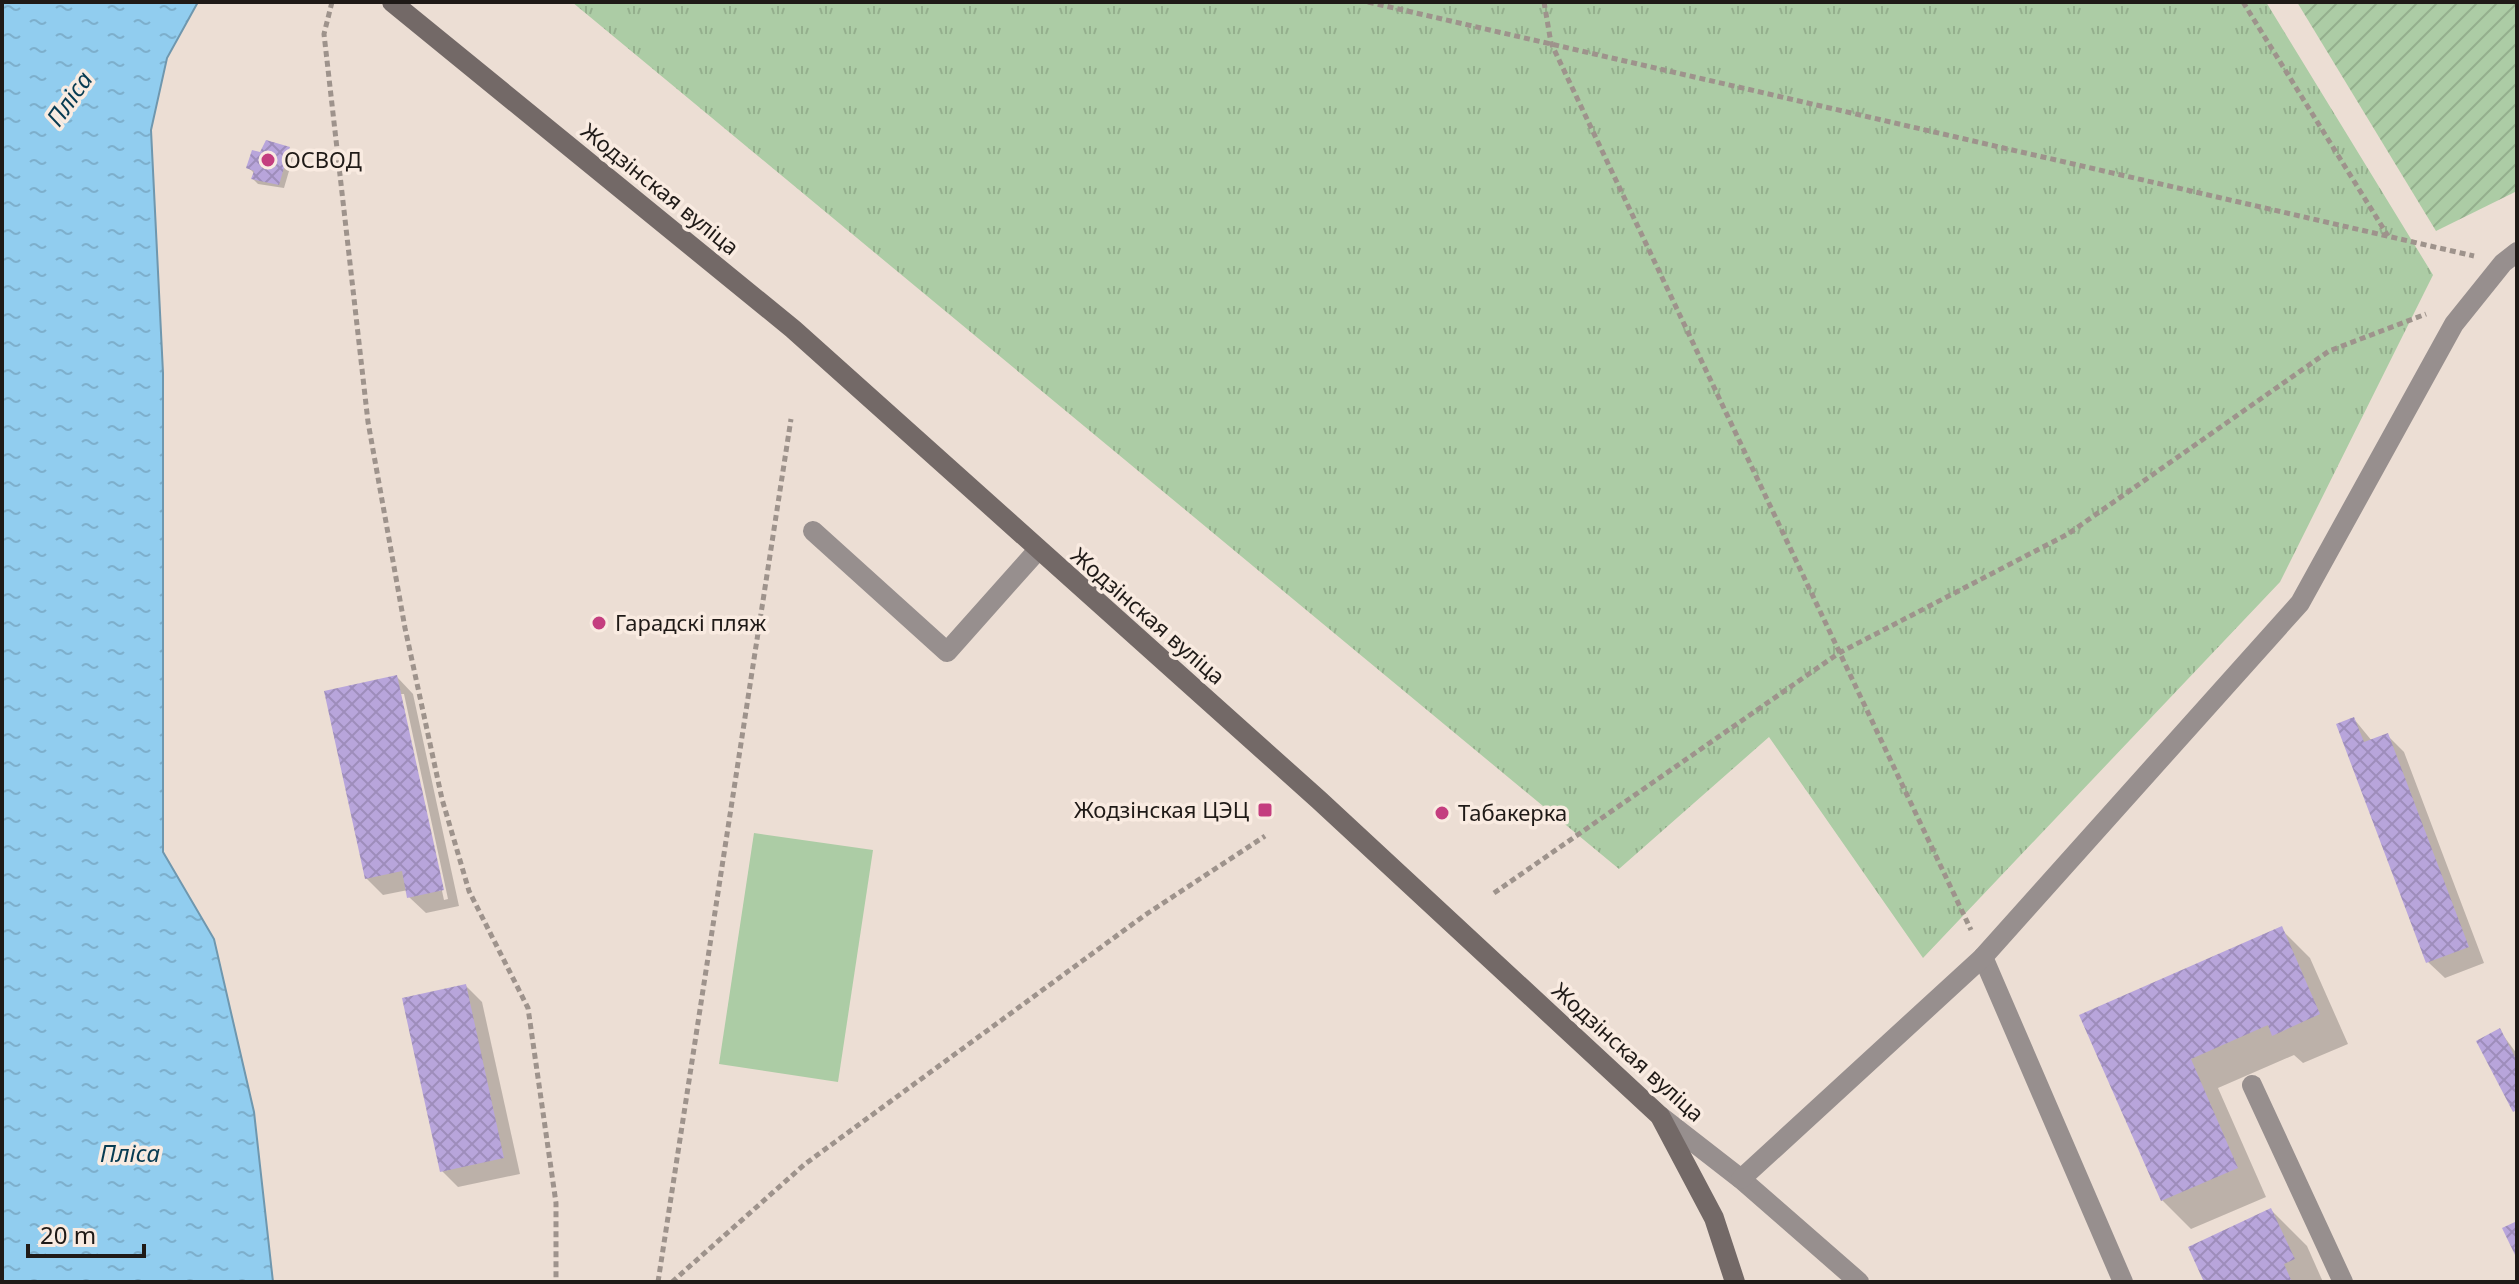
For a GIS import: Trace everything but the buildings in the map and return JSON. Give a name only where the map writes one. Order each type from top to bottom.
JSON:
[{"type":"main road","name":"Жодзінская вуліца","points":[[392,2],[793,329],[1037,551],[1319,800],[1660,1116]]},
{"type":"main road","points":[[1660,1116],[1714,1218],[1735,1282]]},
{"type":"street","points":[[1741,1179],[1983,957],[2300,603],[2454,324],[2510,258]]},
{"type":"street","points":[[813,531],[947,652],[1037,551]]},
{"type":"street","points":[[1983,957],[2123,1282]]},
{"type":"street","points":[[2252,1085],[2343,1282]]},
{"type":"street","name":"Жодзінская вуліца","points":[[1660,1116],[1741,1179],[1859,1282]]},
{"type":"path","points":[[332,2],[324,34],[368,422],[405,628],[442,799],[469,891],[528,1008],[556,1203],[556,1282]]},
{"type":"path","points":[[1368,2],[2389,237],[2510,258]]},
{"type":"path","points":[[1544,2],[1551,43],[1983,957]]},
{"type":"path","points":[[2243,2],[2389,237]]},
{"type":"path","points":[[1494,893],[1839,653],[2068,534],[2329,351],[2479,293]]},
{"type":"path","points":[[658,1282],[791,419]]},
{"type":"path","points":[[672,1282],[805,1164],[1145,915],[1265,836]]},
{"type":"green space","points":[[572,2],[2266,2],[2433,275],[2280,582],[1923,958],[1769,737],[1619,869]]},
{"type":"green space","points":[[2297,2],[2517,2],[2517,191],[2436,231]]},
{"type":"green space","points":[[754,833],[873,850],[838,1082],[719,1064]]},
{"type":"water","name":"Пліса","points":[[2,2],[198,2],[167,58],[151,130],[163,373],[163,852],[214,939],[254,1112],[273,1282],[2,1282]]},
{"type":"place","name":"ОСВОД","points":[[268,160]]},
{"type":"place","name":"Гарадскі пляж","points":[[599,623]]},
{"type":"place","name":"Жодзінская ЦЭЦ","points":[[1265,810]]},
{"type":"place","name":"Табакерка","points":[[1442,813]]}]
